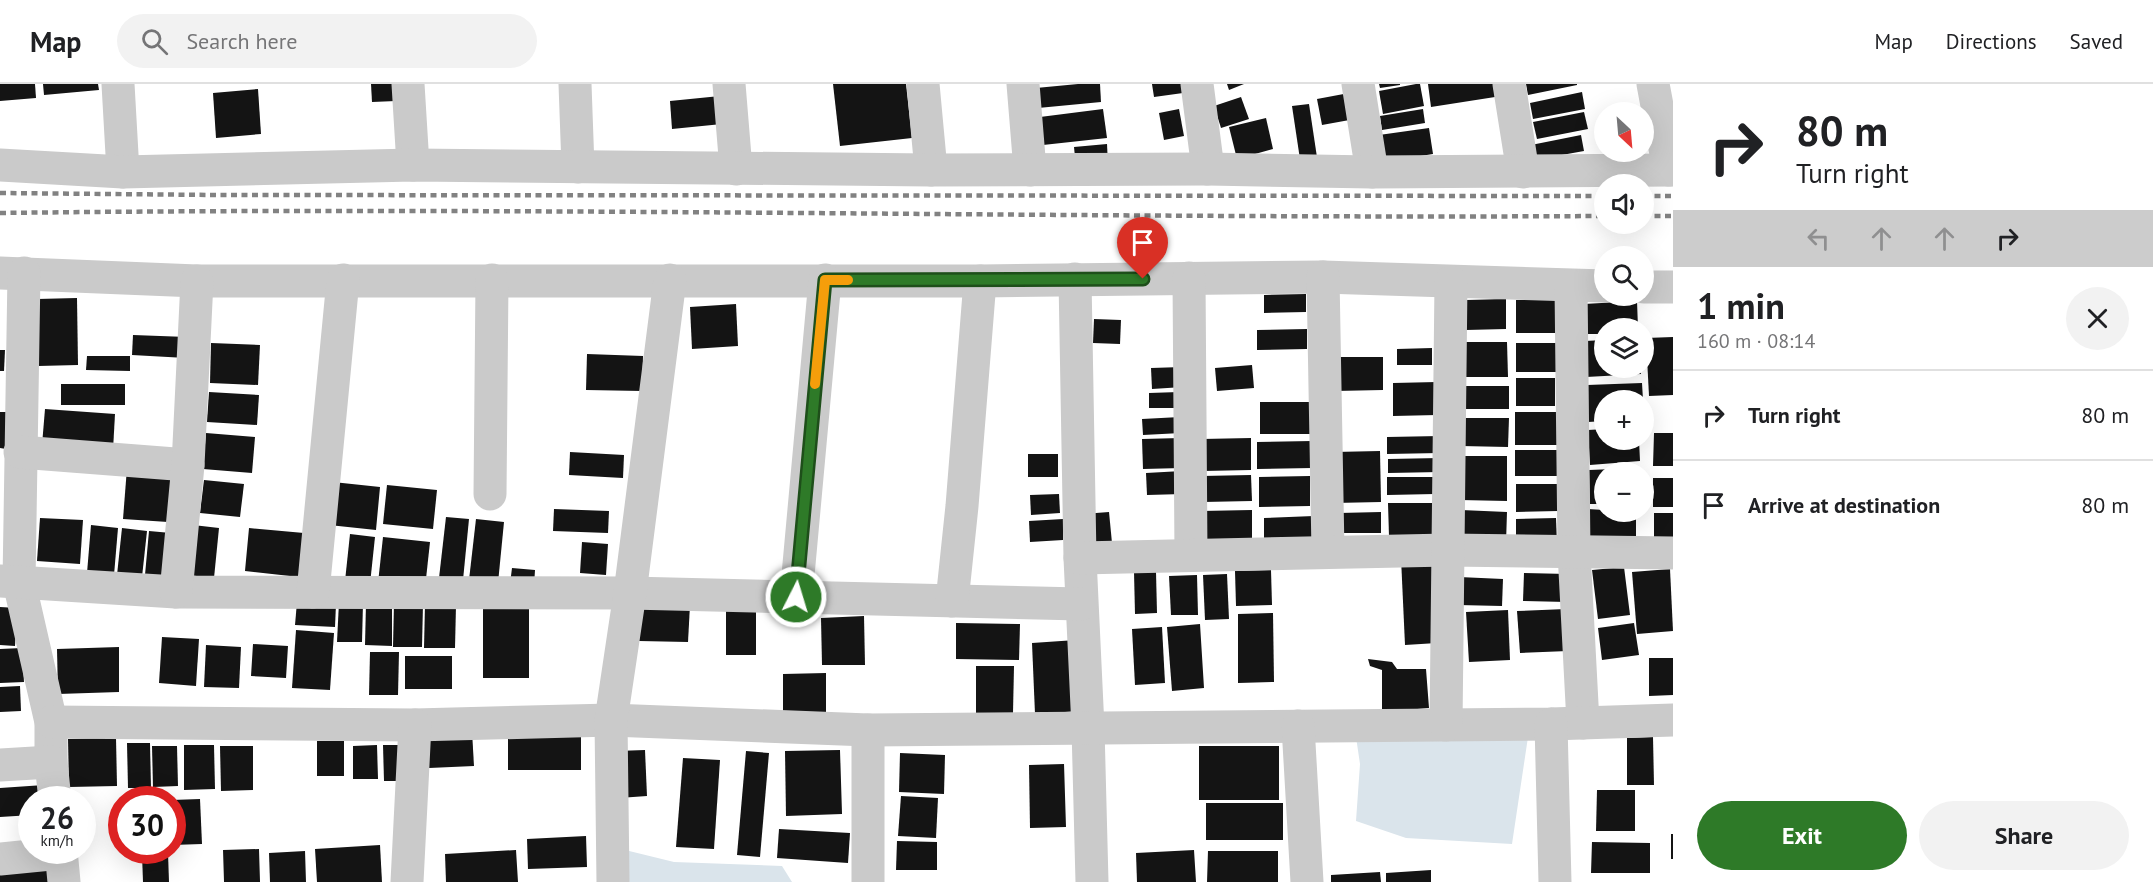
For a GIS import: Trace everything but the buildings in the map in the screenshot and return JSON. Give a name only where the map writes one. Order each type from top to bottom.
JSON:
[{"type":"street","points":[[118,84],[123,172]]},
{"type":"street","points":[[408,84],[413,165]]},
{"type":"street","points":[[575,84],[578,167]]},
{"type":"street","points":[[729,84],[736,169]]},
{"type":"street","points":[[923,84],[931,170]]},
{"type":"street","points":[[1023,84],[1030,170]]},
{"type":"street","points":[[1197,84],[1208,169]]},
{"type":"street","points":[[1358,84],[1372,172]]},
{"type":"street","points":[[1509,84],[1522,172]]},
{"type":"street","points":[[0,165],[123,172],[413,165],[931,170],[1208,169],[1372,172],[1671,170],[1653,84]]},
{"type":"street","points":[[54,786],[51,722],[9,582],[20,452],[12,273],[197,281],[1323,277],[1594,286]]},
{"type":"street","points":[[1323,277],[1328,552]]},
{"type":"street","points":[[1189,278],[1191,555]]},
{"type":"street","points":[[1075,279],[1081,604],[1088,728],[1092,882]]},
{"type":"street","points":[[313,592],[343,280]]},
{"type":"street","points":[[490,494],[492,280]]},
{"type":"street","points":[[613,882],[611,720],[630,593],[670,280]]},
{"type":"street","points":[[796,597],[825,280]]},
{"type":"street","points":[[952,601],[980,280]]},
{"type":"street","points":[[176,592],[188,465],[197,281]]},
{"type":"street","points":[[1446,725],[1451,282]]},
{"type":"street","points":[[1571,286],[1575,552],[1583,723]]},
{"type":"street","points":[[1654,287],[1673,287]]},
{"type":"street","points":[[20,452],[188,465]]},
{"type":"street","points":[[1080,558],[1448,550],[1673,553]]},
{"type":"street","points":[[9,582],[176,592],[630,593],[1081,604]]},
{"type":"street","points":[[51,722],[415,724],[611,720],[868,730],[1551,724],[1673,720]]},
{"type":"street","points":[[407,882],[415,724]]},
{"type":"street","points":[[1551,724],[1555,882]]},
{"type":"street","points":[[1298,726],[1307,882]]},
{"type":"street","points":[[868,730],[868,882]]},
{"type":"street","points":[[0,765],[51,762]]},
{"type":"street","points":[[0,859],[18,860]]},
{"type":"shaded area","points":[[1356,737],[1528,737],[1512,844],[1406,838],[1356,821],[1360,764]]},
{"type":"shaded area","points":[[621,849],[674,862],[782,866],[792,882],[621,882]]},
{"type":"railway","points":[[0,193],[1594,196]]},
{"type":"railway","points":[[1654,196],[1673,196]]},
{"type":"railway","points":[[0,213],[401,211],[1594,216]]},
{"type":"railway","points":[[1654,216],[1673,216]]},
{"type":"slow traffic","points":[[815,384],[825,280],[848,280]]},
{"type":"route","points":[[796,597],[825,280],[1143,279]]}]
